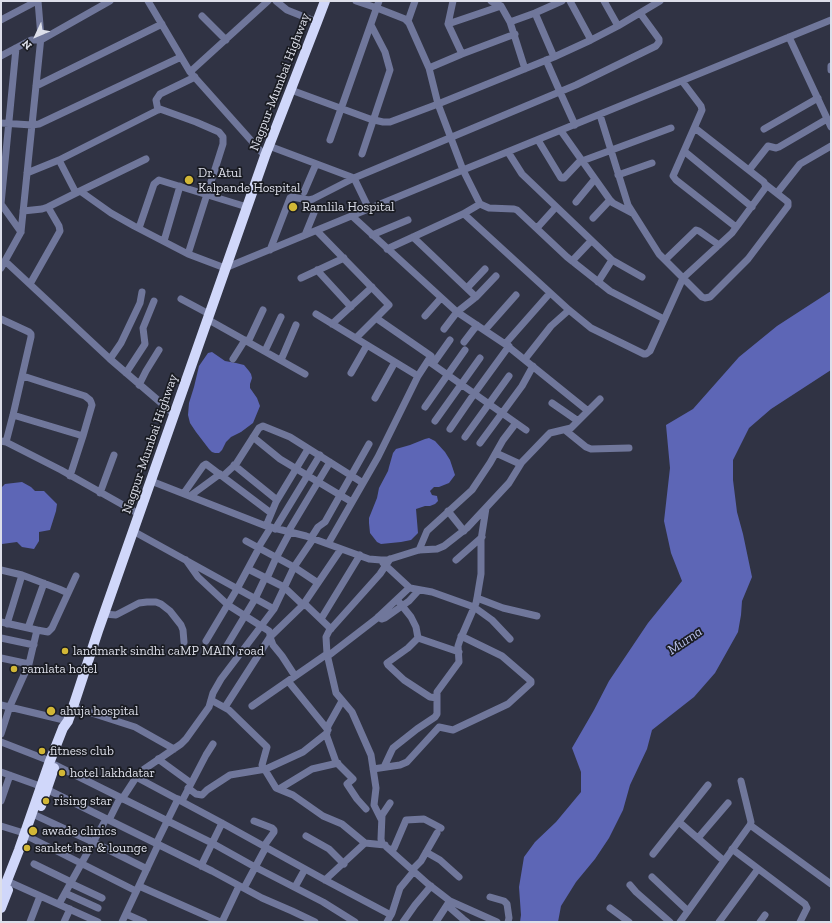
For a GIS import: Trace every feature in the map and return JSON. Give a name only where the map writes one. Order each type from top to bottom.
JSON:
[{"type":"highway","name":"Nagpur-Mumbai Highway","points":[[43,788],[52,763],[67,730],[68,721],[98,631],[265,156],[325,1]]},
{"type":"highway","points":[[1,908],[9,882],[37,816],[43,788]]},
{"type":"highway","points":[[28,835],[43,788]]},
{"type":"highway","points":[[1,896],[9,882]]},
{"type":"street","points":[[1,20],[29,3],[38,1],[41,40],[21,232],[3,264],[30,284],[110,359],[174,414]]},
{"type":"street","points":[[1,56],[31,40],[41,40],[110,1]]},
{"type":"street","points":[[148,1],[193,75],[265,156]]},
{"type":"street","points":[[158,110],[156,100],[160,94],[193,75],[226,40],[268,1]]},
{"type":"street","points":[[276,1],[287,10],[317,22]]},
{"type":"street","points":[[356,1],[378,4],[408,21],[429,68],[438,104],[463,170],[480,204],[489,208],[516,209],[572,261],[598,282],[613,293],[664,319]]},
{"type":"street","points":[[408,21],[415,1]]},
{"type":"street","points":[[453,1],[448,24],[462,54]]},
{"type":"street","points":[[491,1],[501,6],[510,22],[525,69]]},
{"type":"street","points":[[510,22],[562,1]]},
{"type":"street","points":[[570,1],[591,40]]},
{"type":"street","points":[[604,1],[618,26]]},
{"type":"street","points":[[291,90],[373,120],[390,122],[554,57],[618,26],[660,1]]},
{"type":"street","points":[[330,140],[378,4]]},
{"type":"street","points":[[448,24],[501,6]]},
{"type":"street","points":[[535,13],[554,57]]},
{"type":"street","points":[[270,250],[291,198],[311,200],[354,178],[560,92],[658,44],[659,39],[640,13]]},
{"type":"street","points":[[202,16],[226,40]]},
{"type":"street","points":[[59,160],[78,192],[111,213],[188,254],[225,268],[830,21]]},
{"type":"street","points":[[36,86],[162,24]]},
{"type":"street","points":[[362,154],[390,70],[385,52],[370,25]]},
{"type":"street","points":[[429,68],[514,34]]},
{"type":"street","points":[[789,37],[831,127]]},
{"type":"street","points":[[16,48],[5,123],[1,204],[21,232]]},
{"type":"street","points":[[5,123],[32,125],[39,124],[181,56]]},
{"type":"street","points":[[546,60],[575,125]]},
{"type":"street","points":[[831,66],[831,70]]},
{"type":"street","points":[[682,81],[702,108],[702,112],[674,174],[674,178],[736,227]]},
{"type":"street","points":[[764,130],[818,98]]},
{"type":"street","points":[[27,173],[59,160],[158,110],[162,110],[196,122],[219,132],[223,137],[223,144],[188,254]]},
{"type":"street","points":[[600,115],[627,203],[658,253],[702,297],[707,298],[710,297],[748,259],[788,206],[788,202],[695,128]]},
{"type":"street","points":[[749,170],[768,146],[776,148],[779,147],[827,119]]},
{"type":"street","points":[[538,140],[561,178],[564,178],[582,161],[671,128]]},
{"type":"street","points":[[561,131],[610,200],[634,214]]},
{"type":"street","points":[[269,146],[354,178],[369,209]]},
{"type":"street","points":[[777,193],[800,164],[831,146]]},
{"type":"street","points":[[684,151],[752,207]]},
{"type":"street","points":[[508,152],[522,174],[591,241],[612,260],[642,277]]},
{"type":"street","points":[[23,210],[42,209],[48,207],[146,159]]},
{"type":"street","points":[[618,175],[652,163]]},
{"type":"street","points":[[304,192],[316,164]]},
{"type":"street","points":[[576,202],[595,179]]},
{"type":"street","points":[[139,228],[154,184],[159,180],[247,207]]},
{"type":"street","points":[[464,214],[568,310],[591,328],[644,354],[649,353],[683,278],[732,233],[766,188],[765,184]]},
{"type":"street","points":[[164,241],[180,186]]},
{"type":"street","points":[[593,218],[610,200]]},
{"type":"street","points":[[387,248],[464,214],[480,204]]},
{"type":"street","points":[[30,284],[60,231],[59,226],[48,207]]},
{"type":"street","points":[[537,228],[556,207]]},
{"type":"street","points":[[305,235],[314,213]]},
{"type":"street","points":[[352,216],[457,312],[507,345],[588,411]]},
{"type":"street","points":[[372,235],[408,220]]},
{"type":"street","points":[[317,230],[389,305],[356,338]]},
{"type":"street","points":[[665,260],[696,230],[719,245]]},
{"type":"street","points":[[413,237],[476,297]]},
{"type":"street","points":[[572,261],[591,241]]},
{"type":"street","points":[[301,278],[344,258]]},
{"type":"street","points":[[598,282],[612,260]]},
{"type":"street","points":[[467,288],[485,269]]},
{"type":"street","points":[[317,270],[351,307]]},
{"type":"street","points":[[444,329],[457,312],[476,297],[496,276]]},
{"type":"street","points":[[332,324],[372,287]]},
{"type":"street","points":[[110,359],[121,342],[140,303],[142,292]]},
{"type":"street","points":[[450,430],[507,345],[550,293]]},
{"type":"street","points":[[485,330],[516,295]]},
{"type":"street","points":[[182,298],[247,341],[305,374]]},
{"type":"street","points":[[425,316],[441,298]]},
{"type":"street","points":[[126,373],[145,344],[143,326],[154,301]]},
{"type":"street","points":[[233,359],[247,341],[262,310]]},
{"type":"street","points":[[525,359],[551,326],[568,310]]},
{"type":"street","points":[[316,314],[418,376]]},
{"type":"street","points":[[265,351],[280,316]]},
{"type":"street","points":[[376,318],[431,356],[430,362]]},
{"type":"street","points":[[1,319],[31,334],[23,376],[13,415],[3,441],[61,470],[139,514]]},
{"type":"street","points":[[281,360],[296,325]]},
{"type":"street","points":[[464,342],[477,325]]},
{"type":"street","points":[[328,544],[378,457],[418,376],[450,340]]},
{"type":"street","points":[[351,373],[367,345]]},
{"type":"street","points":[[139,385],[159,350]]},
{"type":"street","points":[[425,407],[465,350]]},
{"type":"street","points":[[435,421],[480,358]]},
{"type":"street","points":[[375,398],[395,362]]},
{"type":"street","points":[[430,362],[526,430]]},
{"type":"street","points":[[480,443],[522,386],[533,366]]},
{"type":"street","points":[[23,376],[85,396],[90,400],[92,405],[70,476]]},
{"type":"street","points":[[465,437],[509,376]]},
{"type":"street","points":[[151,481],[271,527],[328,544],[369,559],[390,559],[419,550],[441,548],[464,531],[509,483],[520,464],[549,434],[571,428],[600,398]]},
{"type":"street","points":[[552,403],[578,421]]},
{"type":"street","points":[[13,415],[83,436]]},
{"type":"street","points":[[419,550],[427,531],[472,490],[502,442],[516,423]]},
{"type":"street","points":[[187,495],[221,475],[234,465],[260,427],[263,426],[288,436],[363,483]]},
{"type":"street","points":[[565,430],[586,447],[591,449],[629,448]]},
{"type":"street","points":[[253,437],[280,459],[352,502]]},
{"type":"street","points":[[59,904],[93,842],[136,777],[158,759],[182,744],[209,707],[214,692],[222,679],[274,609],[294,567],[318,527],[325,522],[369,444]]},
{"type":"street","points":[[271,527],[272,513],[277,500],[308,449]]},
{"type":"street","points":[[496,453],[520,464]]},
{"type":"street","points":[[100,493],[114,455]]},
{"type":"street","points":[[206,641],[228,606],[271,527],[320,455]]},
{"type":"street","points":[[223,652],[255,599],[289,532],[330,462]]},
{"type":"street","points":[[187,495],[204,465],[207,464],[272,513]]},
{"type":"street","points":[[234,465],[277,500]]},
{"type":"street","points":[[384,767],[394,748],[418,728],[435,717],[437,714],[437,692],[458,663],[459,643],[461,636],[477,598],[481,574],[482,537],[486,508]]},
{"type":"street","points":[[448,511],[464,531]]},
{"type":"street","points":[[134,531],[274,609]]},
{"type":"street","points":[[456,560],[482,537]]},
{"type":"street","points":[[246,541],[294,567],[318,583]]},
{"type":"street","points":[[225,707],[270,637],[303,605],[341,549]]},
{"type":"street","points":[[321,619],[360,555]]},
{"type":"street","points":[[381,819],[374,805],[376,788],[371,755],[352,712],[337,696],[335,691],[326,637],[331,629],[380,574],[390,559]]},
{"type":"street","points":[[186,560],[198,577],[228,606],[269,631],[274,646],[295,676]]},
{"type":"street","points":[[379,560],[410,588],[432,592],[474,607],[490,618],[510,639]]},
{"type":"street","points":[[248,569],[284,587],[331,629]]},
{"type":"street","points":[[1,570],[22,575],[68,593]]},
{"type":"street","points":[[22,575],[4,623],[46,632],[50,630],[76,576]]},
{"type":"street","points":[[28,628],[44,583]]},
{"type":"street","points":[[252,706],[328,655],[378,617],[410,588]]},
{"type":"street","points":[[378,617],[385,618],[410,600],[419,590]]},
{"type":"street","points":[[477,598],[503,608],[537,616]]},
{"type":"street","points":[[397,599],[411,617],[416,627],[418,638]]},
{"type":"street","points":[[104,614],[116,615],[139,603],[156,602],[170,611],[181,625],[184,642]]},
{"type":"street","points":[[1,734],[10,706],[29,664],[37,630]]},
{"type":"street","points":[[373,769],[400,765],[407,762],[439,727],[453,730],[508,704],[531,684],[531,681],[502,656],[461,636]]},
{"type":"street","points":[[1,638],[34,645]]},
{"type":"street","points":[[418,638],[458,652]]},
{"type":"street","points":[[418,638],[410,647],[388,662],[388,665],[404,680],[430,697],[437,698]]},
{"type":"street","points":[[1,658],[29,664]]},
{"type":"street","points":[[288,681],[327,732],[335,759],[353,779],[347,784],[366,809]]},
{"type":"street","points":[[211,700],[229,710],[267,747],[262,765],[275,786],[293,795],[323,816],[342,824],[366,843],[394,848],[406,820],[424,819],[439,831],[421,861],[400,888],[391,915],[387,922]]},
{"type":"street","points":[[158,759],[190,786],[196,794],[202,795],[206,790],[230,775],[268,768],[303,752],[327,732],[328,726],[342,701]]},
{"type":"street","points":[[1,705],[68,721]]},
{"type":"street","points":[[73,707],[135,727],[174,749]]},
{"type":"street","points":[[1,742],[52,763],[212,843],[323,902],[355,922]]},
{"type":"street","points":[[122,922],[167,821],[190,786],[213,744]]},
{"type":"street","points":[[280,789],[312,769],[338,763]]},
{"type":"street","points":[[1,772],[43,788],[201,866],[262,898],[292,910],[315,922]]},
{"type":"street","points":[[1,801],[10,776]]},
{"type":"street","points":[[136,777],[222,822],[391,915]]},
{"type":"street","points":[[680,922],[750,825],[751,822],[741,781]]},
{"type":"street","points":[[653,854],[708,785]]},
{"type":"street","points":[[390,803],[381,819],[382,843],[431,886],[467,922]]},
{"type":"street","points":[[698,838],[728,803]]},
{"type":"street","points":[[37,816],[93,842],[146,870]]},
{"type":"street","points":[[1,826],[28,835],[81,863],[138,889],[221,922],[255,867],[274,832],[272,828],[254,821]]},
{"type":"street","points":[[201,866],[222,822]]},
{"type":"street","points":[[679,822],[724,861]]},
{"type":"street","points":[[750,825],[831,884]]},
{"type":"street","points":[[306,836],[330,850],[344,864]]},
{"type":"street","points":[[325,880],[366,843]]},
{"type":"street","points":[[732,850],[805,904],[807,908],[800,922]]},
{"type":"street","points":[[426,852],[440,860],[459,876]]},
{"type":"street","points":[[34,864],[102,898]]},
{"type":"street","points":[[719,922],[758,868]]},
{"type":"street","points":[[295,887],[305,869]]},
{"type":"street","points":[[652,877],[688,911]]},
{"type":"street","points":[[9,882],[97,922]]},
{"type":"street","points":[[630,885],[670,922]]},
{"type":"street","points":[[403,922],[431,886]]},
{"type":"street","points":[[65,893],[98,908]]},
{"type":"street","points":[[30,922],[40,896]]},
{"type":"street","points":[[490,897],[507,904],[509,918],[508,922]]},
{"type":"street","points":[[436,922],[449,903]]},
{"type":"street","points":[[449,903],[497,922]]},
{"type":"street","points":[[610,908],[629,922]]},
{"type":"street","points":[[64,922],[70,909]]},
{"type":"street","points":[[126,914],[144,922]]},
{"type":"street","points":[[760,922],[765,915]]},
{"type":"water","name":"Murna","points":[[831,291],[831,370],[771,409],[749,428],[733,460],[733,480],[737,512],[752,577],[742,601],[738,632],[715,673],[694,697],[652,730],[647,749],[630,785],[623,810],[609,838],[595,859],[576,882],[561,906],[558,922],[520,922],[519,887],[524,857],[535,842],[556,822],[581,792],[581,772],[572,748],[609,681],[648,623],[682,581],[671,553],[664,521],[670,468],[666,425],[693,409],[739,357],[777,326]]},
{"type":"water","points":[[212,352],[225,361],[244,365],[251,374],[252,378],[250,388],[257,398],[260,406],[253,423],[231,437],[219,453],[212,452],[209,449],[190,423],[188,415],[189,403],[199,366],[208,353]]},
{"type":"water","points":[[429,438],[435,441],[445,452],[450,460],[455,475],[449,483],[439,487],[434,487],[430,491],[432,495],[437,496],[438,501],[435,504],[416,509],[418,533],[411,540],[381,544],[377,542],[370,533],[369,518],[377,498],[379,488],[388,471],[393,453],[396,449]]},
{"type":"water","points":[[22,482],[35,491],[44,491],[57,504],[50,530],[39,532],[39,541],[34,549],[22,547],[17,542],[1,543],[1,488],[5,484]]},
{"type":"place","name":"Dr. Atul Kalpande Hospital","points":[[189,180]]},
{"type":"place","name":"Ramlila Hospital","points":[[293,207]]},
{"type":"place","name":"landmark sindhi caMP MAIN road","points":[[65,651]]},
{"type":"place","name":"ramlata hotel","points":[[14,669]]},
{"type":"place","name":"ahuja hospital","points":[[51,711]]},
{"type":"place","name":"fitness club","points":[[42,751]]},
{"type":"place","name":"hotel lakhdatar","points":[[62,773]]},
{"type":"place","name":"rising star","points":[[46,801]]},
{"type":"place","name":"awade clinics","points":[[33,831]]},
{"type":"place","name":"sanket bar & lounge","points":[[27,848]]}]
